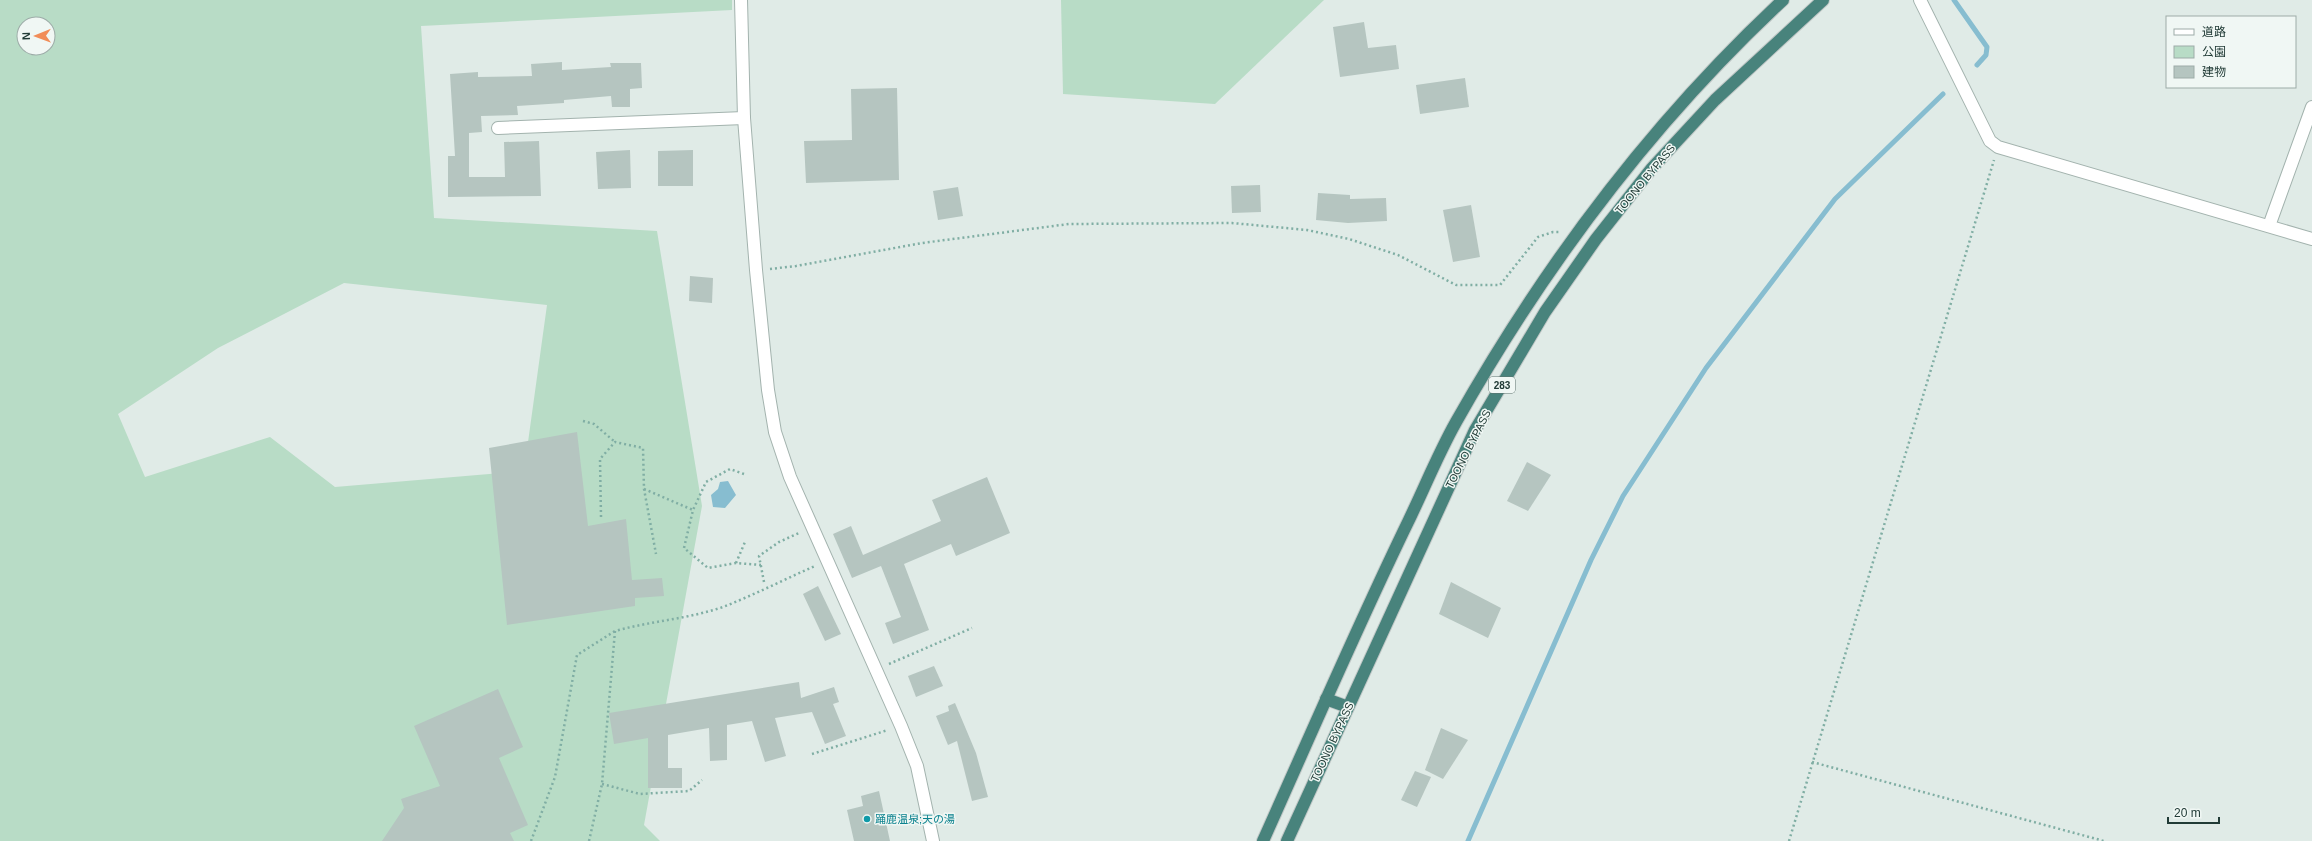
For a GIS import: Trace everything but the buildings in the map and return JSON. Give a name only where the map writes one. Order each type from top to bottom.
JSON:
[{"type":"highway","name":"TOONO BYPASS","points":[[1263,841],[1380,580],[1455,424],[1528,302],[1578,232],[1638,154],[1696,87],[1747,34],[1783,0]]},
{"type":"highway","name":"TOONO BYPASS","points":[[1286,841],[1475,430],[1545,312],[1596,240],[1652,168],[1716,100],[1823,0]]},
{"type":"highway","points":[[1326,699],[1348,707]]},
{"type":"street","points":[[741,0],[744,118],[756,270],[768,390],[775,432],[790,478],[901,726],[917,766],[933,841]]},
{"type":"street","points":[[1920,0],[1990,141],[1998,147],[2312,239]]},
{"type":"street","points":[[2269,226],[2312,107]]},
{"type":"street","points":[[498,128],[744,118]]},
{"type":"path","points":[[1789,841],[1998,147]]},
{"type":"path","points":[[756,270],[796,266],[922,243],[1069,224],[1232,223],[1307,230],[1349,239],[1398,255],[1456,285],[1500,285],[1538,237],[1553,232],[1578,232]]},
{"type":"path","points":[[583,421],[594,424],[615,442],[643,448],[644,489],[656,554]]},
{"type":"path","points":[[601,516],[600,459],[615,442]]},
{"type":"path","points":[[744,474],[730,469],[706,482],[693,510],[684,548],[708,568],[736,563],[761,565]]},
{"type":"path","points":[[644,489],[693,510]]},
{"type":"path","points":[[764,582],[759,556],[779,542],[812,527]]},
{"type":"path","points":[[736,563],[745,542]]},
{"type":"path","points":[[531,841],[555,777],[577,655],[615,631],[633,626],[672,620],[722,607],[826,561]]},
{"type":"path","points":[[876,670],[972,628]]},
{"type":"path","points":[[589,841],[602,784],[615,631]]},
{"type":"path","points":[[812,754],[901,726]]},
{"type":"path","points":[[1812,762],[2104,841]]},
{"type":"path","points":[[602,784],[640,794],[689,791],[702,780]]},
{"type":"green space","points":[[0,0],[732,0],[732,10],[421,26],[434,218],[657,231],[702,506],[644,825],[660,841],[0,841]],"holes":[[[344,283],[547,305],[524,471],[335,487],[270,437],[145,477],[118,414],[218,348]]]},
{"type":"green space","points":[[1061,0],[1324,0],[1215,104],[1063,94]]},
{"type":"water","points":[[728,481],[736,495],[725,508],[713,507],[711,495],[718,489],[720,482]]},
{"type":"waterway","points":[[1954,0],[1987,47],[1986,55],[1977,65]]},
{"type":"waterway","points":[[1468,841],[1591,560],[1623,496],[1706,368],[1835,199],[1943,94]]},
{"type":"place","name":"踊鹿温泉;天の湯","points":[[867,819]]}]
